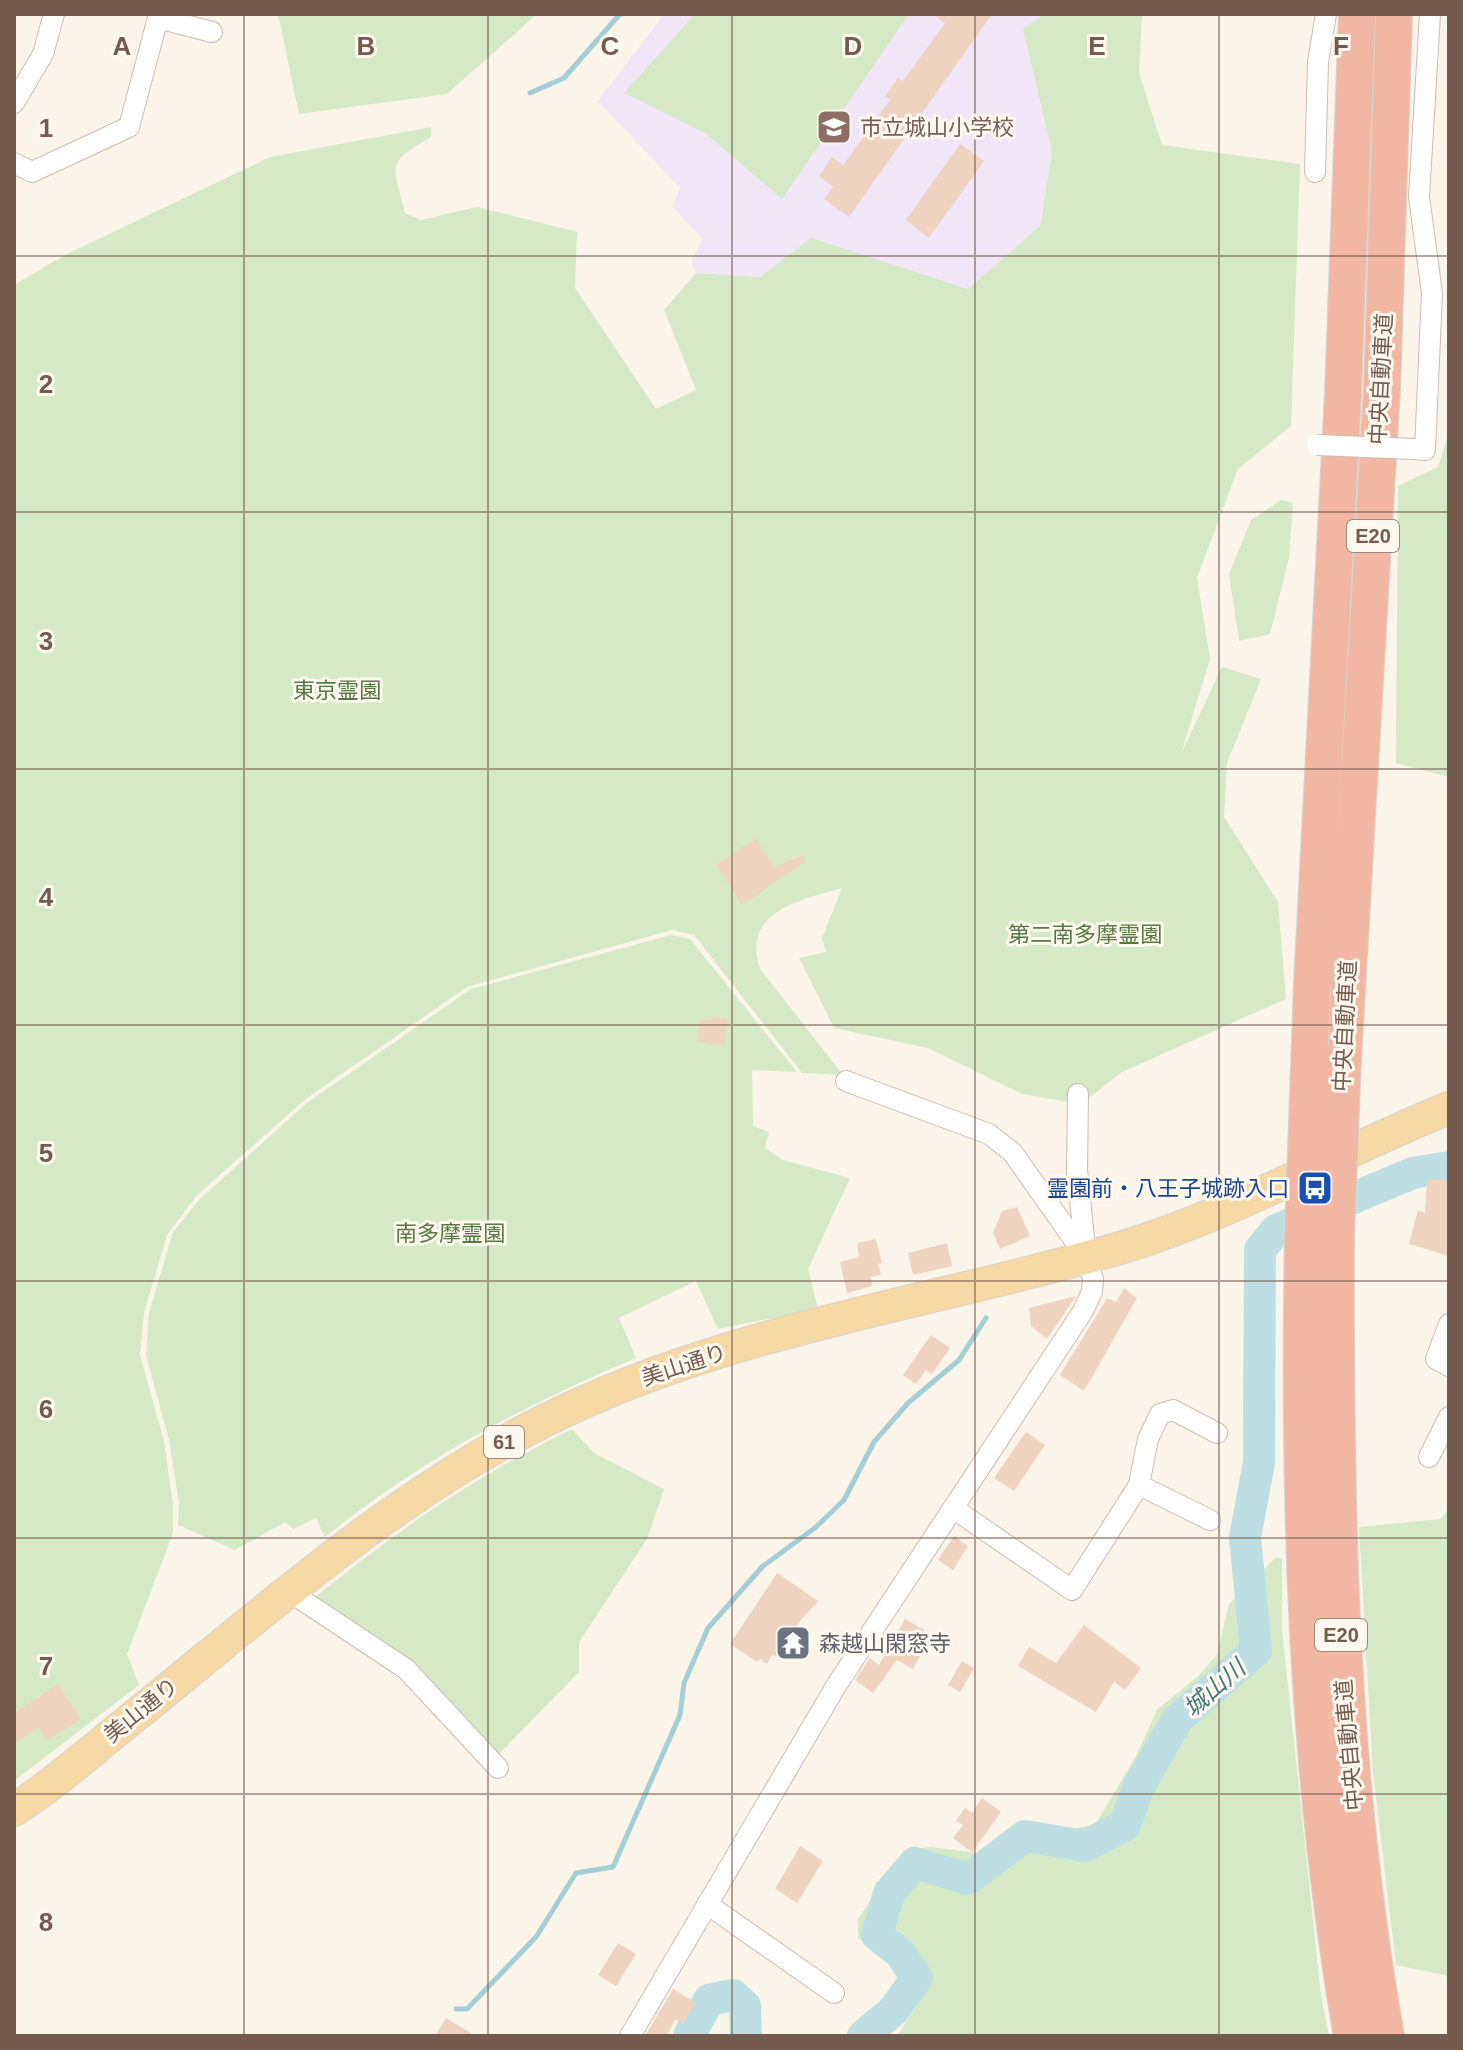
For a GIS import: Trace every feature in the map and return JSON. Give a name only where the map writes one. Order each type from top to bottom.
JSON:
[{"type":"highway","name":"中央自動車道","points":[[1357,14],[1343,394],[1312,985],[1320,1234],[1343,1672],[1359,1865],[1386,2036]]},
{"type":"highway","name":"中央自動車道","points":[[1352,2036],[1322,1829],[1308,1630],[1301,1363],[1343,1058],[1382,387],[1394,14]]},
{"type":"main road","name":"美山通り","points":[[14,1810],[290,1592],[440,1481],[517,1435],[588,1400],[723,1351],[1086,1257],[1190,1223],[1449,1108]]},
{"type":"street","points":[[14,103],[43,54],[54,14]]},
{"type":"street","points":[[1315,172],[1318,62],[1326,14]]},
{"type":"street","points":[[1313,445],[1425,450],[1432,293],[1419,197],[1430,14]]},
{"type":"street","points":[[14,163],[32,172],[129,127],[158,16],[212,32]]},
{"type":"street","points":[[846,1081],[989,1134],[1013,1153],[1086,1257]]},
{"type":"street","points":[[630,2036],[836,1686],[1083,1311],[1093,1279],[1086,1257],[1077,1170],[1078,1094]]},
{"type":"street","points":[[1449,1324],[1436,1359],[1449,1366]]},
{"type":"street","points":[[953,1508],[1072,1590],[1139,1485],[1148,1439],[1160,1414],[1173,1410],[1217,1433]]},
{"type":"street","points":[[1429,1457],[1449,1417]]},
{"type":"street","points":[[1139,1485],[1210,1520]]},
{"type":"street","points":[[290,1592],[406,1669],[498,1768]]},
{"type":"street","points":[[707,1904],[834,1993]]},
{"type":"shaded area","name":"市立城山小学校","points":[[664,14],[1044,14],[1023,29],[1052,152],[1040,226],[968,289],[811,238],[760,277],[696,273],[691,261],[703,239],[672,206],[680,188],[598,101]]},
{"type":"green space","points":[[278,14],[537,14],[447,94],[299,114]]},
{"type":"green space","points":[[695,14],[909,14],[782,199],[705,133],[624,93]]},
{"type":"green space","name":"東京霊園","points":[[1044,14],[1142,14],[1139,73],[1162,145],[1300,164],[1291,426],[1238,469],[1197,578],[1210,659],[1181,754],[1222,667],[1261,679],[1227,763],[1224,817],[1278,902],[1286,999],[1122,1072],[1081,1104],[1022,1094],[928,1048],[834,1028],[799,958],[826,952],[822,938],[842,888],[810,897],[779,911],[759,933],[756,949],[760,969],[843,1075],[802,1073],[694,935],[672,930],[467,987],[307,1098],[197,1195],[167,1235],[144,1313],[140,1355],[164,1441],[173,1505],[173,1533],[127,1654],[139,1685],[14,1781],[14,285],[65,255],[270,157],[431,127],[431,137],[406,153],[396,166],[405,213],[421,220],[477,207],[577,232],[575,288],[656,409],[696,390],[664,310],[696,273],[760,277],[811,238],[968,289],[1040,226],[1052,152],[1023,29]]},
{"type":"green space","points":[[1449,433],[1449,777],[1396,763],[1398,486],[1438,467]]},
{"type":"green space","points":[[1281,500],[1293,503],[1289,558],[1270,634],[1239,641],[1229,574],[1251,520]]},
{"type":"green space","name":"南多摩霊園","points":[[671,935],[690,939],[797,1072],[752,1070],[753,1126],[769,1132],[765,1148],[783,1160],[850,1178],[808,1269],[818,1309],[718,1329],[696,1281],[619,1318],[636,1358],[474,1436],[398,1483],[325,1537],[316,1518],[293,1529],[285,1522],[235,1550],[178,1525],[179,1504],[169,1440],[146,1355],[149,1313],[173,1232],[200,1199],[307,1103],[471,989]]},
{"type":"green space","points":[[572,1429],[594,1453],[664,1489],[647,1539],[579,1642],[579,1672],[491,1762],[406,1669],[309,1602],[435,1508],[500,1467]]},
{"type":"green space","points":[[1449,1508],[1449,1976],[1396,1965],[1373,1773],[1359,1527],[1441,1519]]},
{"type":"green space","points":[[1276,1557],[1282,1559],[1282,1629],[1321,1996],[1329,2036],[897,2036],[921,1999],[898,1963],[858,1938],[858,1919],[904,1850],[931,1847],[978,1853],[1004,1839],[1095,1825],[1136,1756],[1157,1710],[1197,1677],[1217,1655],[1229,1604]]},
{"type":"building","points":[[932,14],[992,14],[849,217],[824,199],[833,187],[819,176],[832,157],[843,165],[890,100],[885,96],[898,78],[903,81],[945,23]]},
{"type":"building","points":[[960,144],[984,161],[929,238],[906,220]]},
{"type":"building","points":[[756,838],[774,867],[803,855],[806,861],[742,905],[716,865]]},
{"type":"building","points":[[712,1017],[728,1019],[724,1046],[697,1042],[700,1019],[712,1020]]},
{"type":"building","points":[[1427,1179],[1449,1180],[1449,1256],[1409,1244],[1418,1210],[1425,1213]]},
{"type":"building","points":[[1017,1207],[1030,1236],[1000,1249],[993,1233],[1002,1211]]},
{"type":"building","points":[[876,1239],[882,1263],[878,1264],[881,1275],[871,1277],[872,1286],[847,1293],[840,1262],[859,1257],[857,1243]]},
{"type":"building","points":[[947,1243],[952,1266],[913,1275],[908,1253]]},
{"type":"building","points":[[1124,1288],[1137,1298],[1084,1391],[1060,1375],[1107,1298],[1116,1302]]},
{"type":"building","points":[[1076,1296],[1047,1339],[1031,1326],[1029,1308]]},
{"type":"building","points":[[931,1335],[950,1348],[932,1374],[926,1370],[916,1384],[903,1375]]},
{"type":"building","points":[[1026,1432],[1045,1445],[1014,1491],[994,1478]]},
{"type":"building","points":[[954,1536],[968,1546],[953,1570],[938,1560]]},
{"type":"building","points":[[777,1573],[818,1601],[783,1640],[787,1644],[779,1657],[772,1655],[767,1664],[760,1659],[757,1662],[730,1644]]},
{"type":"building","points":[[905,1619],[924,1630],[913,1650],[921,1654],[913,1669],[897,1660],[873,1693],[855,1680],[870,1658],[879,1665]]},
{"type":"building","points":[[1084,1625],[1141,1668],[1125,1690],[1114,1682],[1096,1712],[1018,1666],[1029,1647],[1056,1663]]},
{"type":"building","points":[[962,1661],[974,1668],[960,1692],[948,1685]]},
{"type":"building","points":[[58,1684],[81,1719],[47,1741],[38,1728],[14,1744],[14,1713]]},
{"type":"building","points":[[982,1798],[1001,1812],[972,1852],[953,1838],[963,1825],[956,1821],[965,1808],[972,1813]]},
{"type":"building","points":[[800,1846],[823,1861],[797,1903],[775,1889]]},
{"type":"building","points":[[618,1943],[636,1954],[616,1986],[598,1975]]},
{"type":"building","points":[[673,1989],[696,2003],[683,2024],[675,2019],[667,2036],[645,2036]]},
{"type":"building","points":[[446,2018],[476,2036],[435,2036]]},
{"type":"waterway","points":[[530,93],[564,78],[620,14]]},
{"type":"waterway","name":"城山川","points":[[863,2036],[893,2011],[917,1978],[900,1953],[877,1935],[889,1893],[915,1863],[968,1879],[1025,1836],[1085,1846],[1125,1825],[1138,1788],[1177,1720],[1256,1651],[1245,1537],[1259,1463],[1260,1250],[1276,1230],[1413,1173],[1449,1167]]},
{"type":"waterway","points":[[1251,1240],[1266,1242]]},
{"type":"waterway","points":[[456,2009],[467,2009],[536,1937],[576,1873],[613,1867],[680,1715],[684,1683],[708,1628],[763,1566],[816,1527],[844,1500],[874,1442],[908,1403],[959,1360],[986,1318]]},
{"type":"waterway","name":"城山川","points":[[689,2036],[709,2000],[733,1995],[745,2006],[746,2036]]},
{"type":"place","name":"市立城山小学校","points":[[834,127]]},
{"type":"place","name":"霊園前・八王子城跡入口","points":[[1315,1188]]},
{"type":"place","name":"森越山閑窓寺","points":[[793,1643]]},
{"type":"park label","name":"第二南多摩霊園","points":[[1085,934]]}]
